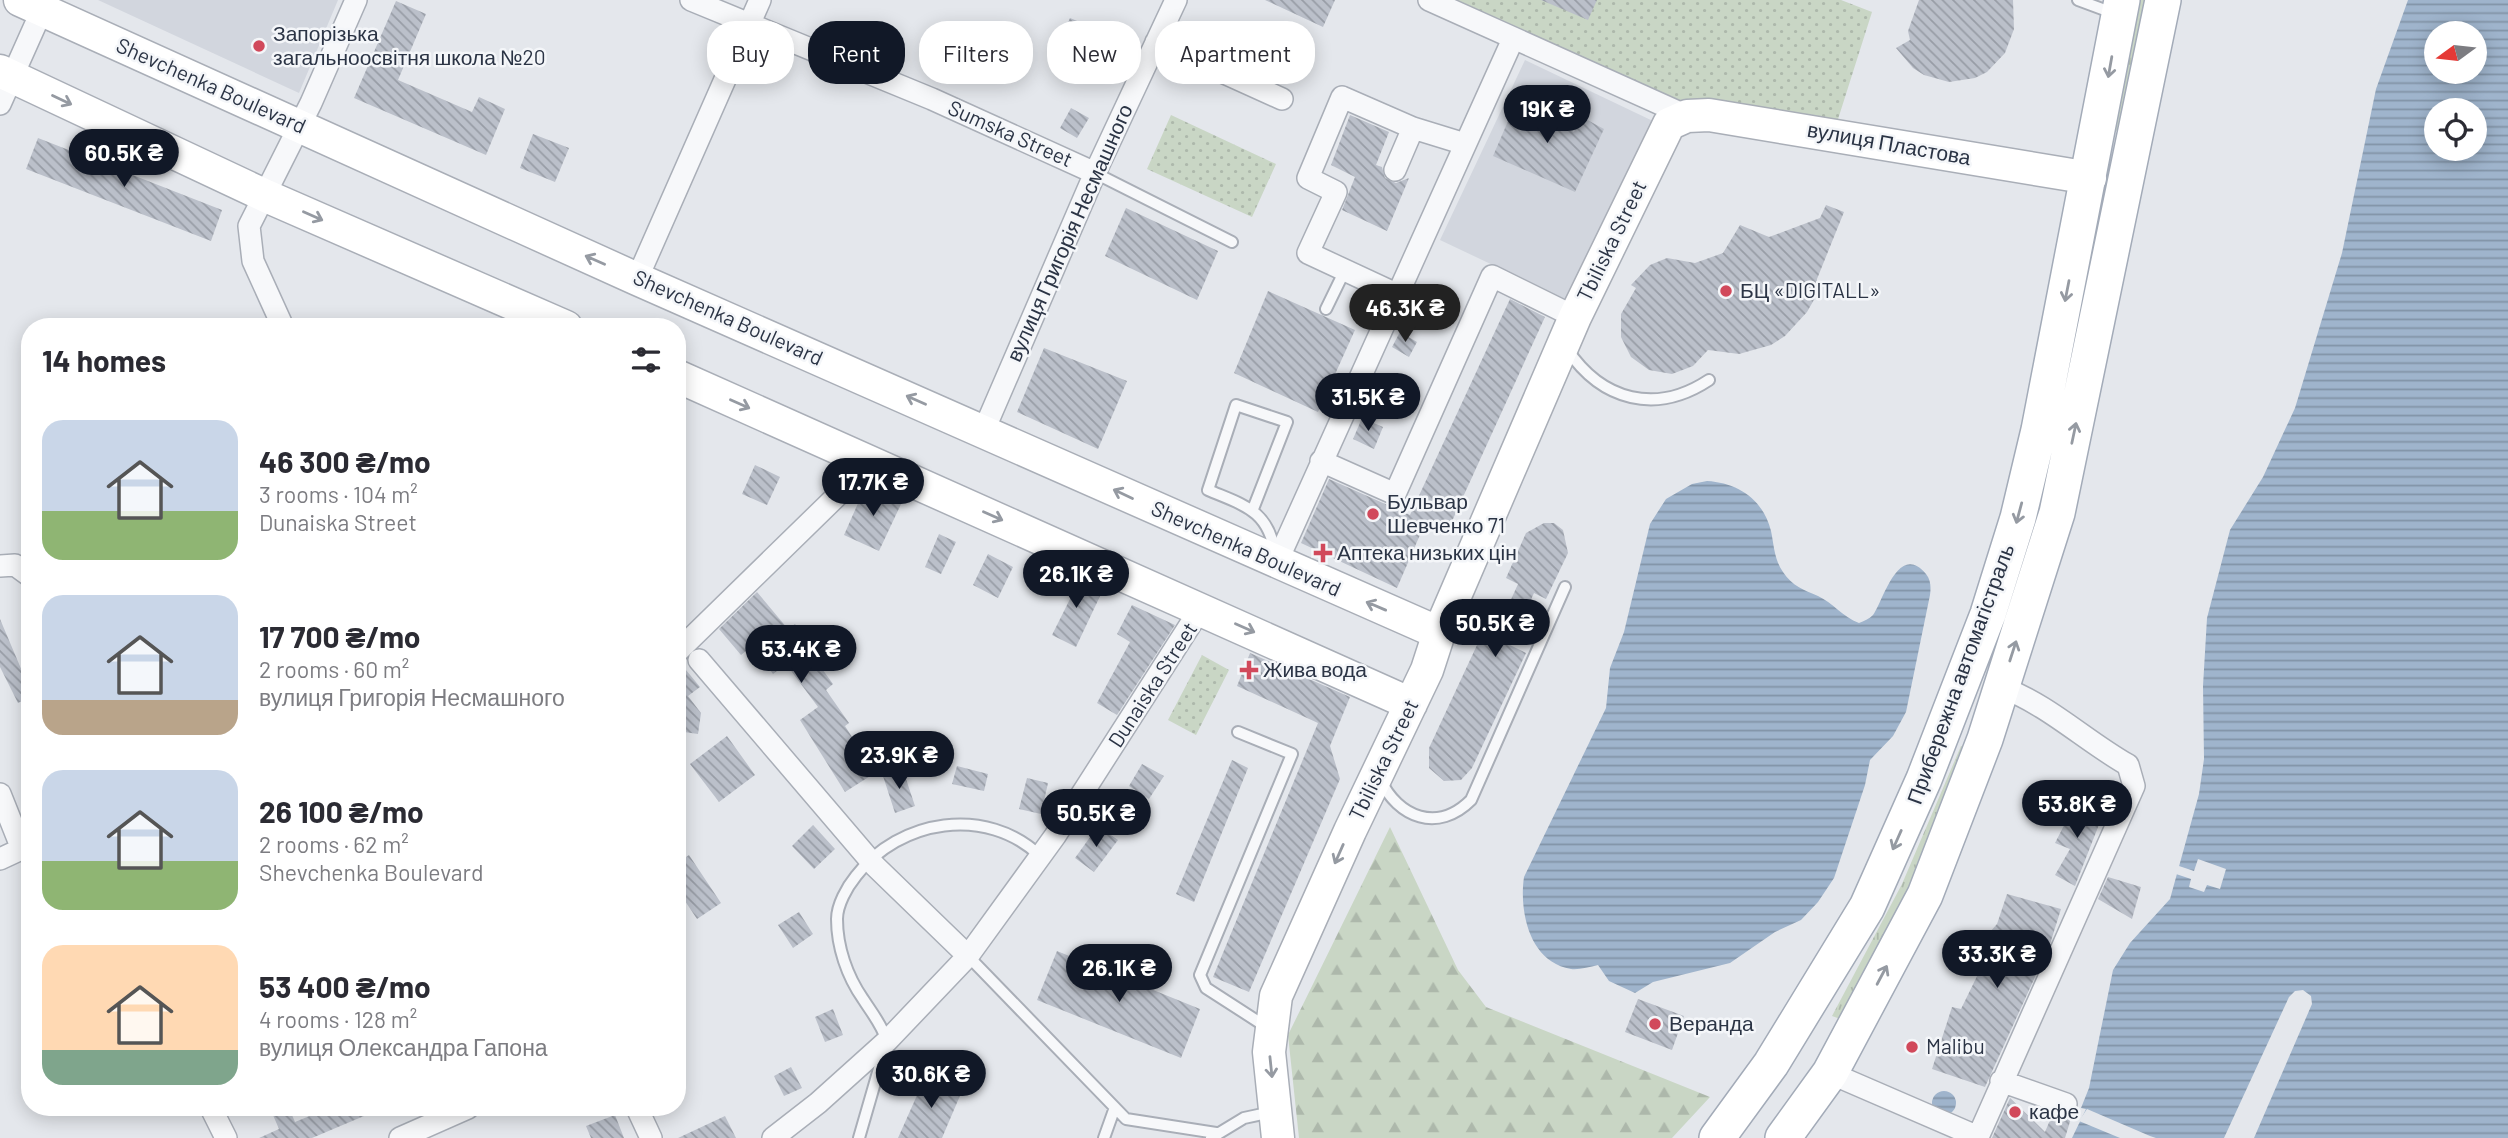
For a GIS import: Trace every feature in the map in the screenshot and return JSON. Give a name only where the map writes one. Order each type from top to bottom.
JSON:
[{"type":"main road","name":"Прибережна автомагістраль","points":[[1783,1138],[1829,1074],[1925,895],[1998,699],[2057,513],[2163,0]]},
{"type":"main road","name":"Прибережна автомагістраль","points":[[1717,1138],[1777,1055],[1867,907],[1934,752],[1988,614],[2018,518],[2039,430],[2121,8]]},
{"type":"main road","points":[[2090,178],[2127,184]]},
{"type":"main road","points":[[1960,687],[1966,708],[1979,715],[1998,699]]},
{"type":"main road","points":[[1934,752],[1949,744],[1965,743],[1972,746],[1976,762]]},
{"type":"main road","points":[[1817,992],[1824,1012],[1831,1020],[1841,1024],[1860,1016]]},
{"type":"main road","points":[[1777,1055],[1798,1048],[1811,1049],[1824,1060],[1829,1074]]},
{"type":"street","points":[[279,318],[253,261],[249,226],[266,196],[356,0]]},
{"type":"street","name":"Sumska Street","points":[[691,0],[741,21]]},
{"type":"street","points":[[750,21],[760,0]]},
{"type":"street","name":"вулиця Григорія Несмашного","points":[[1166,21],[1176,0]]},
{"type":"street","name":"вулиця Пластова","points":[[1430,0],[1678,120],[1709,115],[2090,178]]},
{"type":"street","points":[[36,3],[4,84],[545,318]]},
{"type":"street","name":"Shevchenka Boulevard","points":[[36,3],[637,279],[984,430],[1276,564],[1438,633]]},
{"type":"street","points":[[1276,564],[1513,39]]},
{"type":"street","name":"Sumska Street","points":[[794,43],[932,99],[1095,173]]},
{"type":"street","name":"вулиця Григорія Несмашного","points":[[984,430],[1095,173],[1155,44]]},
{"type":"street","points":[[637,279],[722,84]]},
{"type":"street","points":[[1249,84],[1282,99]]},
{"type":"street","points":[[1396,294],[1308,253],[1336,192],[1308,178],[1342,97],[1413,128],[1465,144]]},
{"type":"street","name":"Tbiliska Street","points":[[1277,1125],[1269,1028],[1276,996],[1427,670],[1438,633],[1569,331],[1678,120]]},
{"type":"street","points":[[1395,170],[1413,128]]},
{"type":"street","points":[[1321,461],[1395,494],[1492,276],[1569,331]]},
{"type":"street","points":[[686,380],[1411,704]]},
{"type":"street","points":[[686,643],[844,489],[879,466]]},
{"type":"street","points":[[0,566],[15,565],[21,569]]},
{"type":"street","name":"Dunaiska Street","points":[[773,1138],[818,1103],[887,1041],[968,956],[1040,856],[1201,608]]},
{"type":"street","points":[[699,660],[869,860],[968,956]]},
{"type":"street","points":[[1829,1074],[1978,1137],[2134,786],[2128,765],[2102,751],[2032,698],[1998,699]]},
{"type":"street","points":[[0,794],[21,837]]},
{"type":"street","points":[[0,859],[21,849]]},
{"type":"street","points":[[2001,1081],[2066,1104]]},
{"type":"street","points":[[215,1116],[226,1138]]},
{"type":"street","points":[[400,1138],[450,1116]]},
{"type":"street","points":[[641,1116],[651,1138]]},
{"type":"lane","points":[[2078,0],[2121,8]]},
{"type":"lane","points":[[1095,173],[1232,242]]},
{"type":"lane","points":[[1326,309],[1345,270]]},
{"type":"lane","points":[[1569,331],[1588,375],[1616,393],[1656,399],[1680,395],[1709,380]]},
{"type":"lane","points":[[1253,509],[1287,422],[1236,405],[1208,490],[1253,509],[1273,538],[1276,564]]},
{"type":"lane","points":[[1377,773],[1389,799],[1419,817],[1442,818],[1463,808],[1476,790],[1565,587]]},
{"type":"lane","points":[[1238,732],[1292,754],[1200,975],[1206,988],[1269,1028]]},
{"type":"lane","points":[[859,1138],[887,1041],[879,1022],[853,983],[841,950],[836,915],[843,897],[869,860],[895,840],[912,832],[950,824],[970,825],[998,832],[1032,848],[1040,856]]},
{"type":"lane","points":[[968,956],[1114,1110],[1126,1119],[1214,1135],[1244,1118],[1277,1125]]},
{"type":"lane","points":[[1104,1138],[1114,1110]]},
{"type":"shaded area","name":"Запорізька загальноосвітня школа №20","points":[[98,0],[338,0],[299,93]]},
{"type":"shaded area","points":[[1525,60],[1655,122],[1571,302],[1440,240]]},
{"type":"green space","points":[[1430,0],[1841,0],[1872,12],[1833,135],[1709,115]]},
{"type":"green space","points":[[2139,0],[2154,0],[2127,133],[2113,130]]},
{"type":"green space","points":[[1171,115],[1276,164],[1252,217],[1147,169]]},
{"type":"green space","points":[[1202,655],[1229,670],[1196,735],[1168,720]]},
{"type":"green space","points":[[1961,746],[1968,747],[1911,891],[1843,1020],[1832,1016],[1902,884]]},
{"type":"green space","points":[[1390,827],[1458,970],[1486,1007],[1710,1097],[1672,1138],[1299,1138],[1288,1035]]},
{"type":"water","points":[[2408,0],[2508,0],[2508,1138],[2072,1138],[2086,1109],[2081,1108],[2089,1088],[2113,970],[2130,943],[2170,899],[2199,794],[2204,759],[2203,686],[2207,618],[2230,530],[2263,477],[2295,408],[2342,253],[2376,89]]},
{"type":"water","points":[[1707,481],[1729,485],[1748,495],[1767,520],[1778,562],[1790,581],[1853,620],[1859,623],[1873,615],[1893,577],[1907,565],[1916,566],[1926,574],[1930,595],[1906,712],[1893,736],[1870,760],[1865,785],[1834,878],[1818,902],[1801,920],[1775,932],[1730,963],[1653,982],[1635,993],[1609,981],[1598,965],[1571,969],[1545,956],[1536,946],[1526,919],[1523,905],[1524,877],[1606,708],[1610,668],[1624,632],[1650,524],[1666,499],[1692,484]]},
{"type":"water","points":[[1944,1091],[1953,1094],[1956,1103],[1953,1112],[1944,1115],[1935,1112],[1932,1103],[1935,1094]]},
{"type":"pier","points":[[2198,859],[2226,869],[2220,889],[2207,885],[2204,892],[2189,887],[2191,879],[2173,873],[2176,865],[2194,871]]},
{"type":"pier","points":[[2303,990],[2311,996],[2312,1004],[2254,1138],[2224,1138],[2289,997],[2295,991]]},
{"type":"pier","points":[[2087,1109],[2156,1138],[2120,1138],[2079,1121]]},
{"type":"building","points":[[1265,0],[1335,0],[1323,27]]},
{"type":"building","points":[[1541,0],[1597,0],[1588,20]]},
{"type":"building","points":[[1919,0],[2013,0],[2014,29],[2005,53],[1987,72],[1975,78],[1949,82],[1924,75],[1913,68],[1896,48],[1910,40],[1908,31]]},
{"type":"building","points":[[396,1],[426,14],[398,80],[472,112],[479,97],[505,109],[486,155],[354,98]]},
{"type":"building","points":[[1521,91],[1542,102],[1538,115],[1574,132],[1580,116],[1604,129],[1575,192],[1493,156]]},
{"type":"building","points":[[1071,108],[1089,118],[1077,138],[1060,128]]},
{"type":"building","points":[[1350,115],[1389,132],[1376,165],[1382,167],[1385,178],[1396,183],[1409,178],[1387,231],[1342,210],[1355,177],[1331,165]]},
{"type":"building","points":[[533,134],[569,148],[555,182],[520,168]]},
{"type":"building","points":[[38,138],[222,210],[211,241],[26,169]]},
{"type":"building","name":"БЦ «DIGITALL»","points":[[1826,205],[1844,212],[1817,279],[1815,298],[1807,312],[1785,336],[1771,345],[1739,354],[1708,350],[1693,366],[1672,374],[1649,370],[1631,357],[1621,337],[1621,314],[1636,288],[1631,285],[1650,265],[1667,258],[1695,263],[1723,253],[1740,225],[1769,237],[1820,218]]},
{"type":"building","points":[[1126,208],[1218,251],[1197,300],[1105,256]]},
{"type":"building","points":[[1268,291],[1355,330],[1318,412],[1234,373]]},
{"type":"building","points":[[1510,299],[1545,317],[1448,530],[1426,521],[1397,588],[1301,543],[1329,479],[1410,515]]},
{"type":"building","points":[[1400,332],[1417,342],[1409,357],[1392,347]]},
{"type":"building","points":[[1044,348],[1127,381],[1098,449],[1017,412]]},
{"type":"building","points":[[1362,418],[1383,427],[1374,449],[1353,439]]},
{"type":"building","points":[[755,465],[780,477],[767,505],[742,494]]},
{"type":"building","points":[[870,487],[902,502],[879,551],[844,535],[863,492]]},
{"type":"building","points":[[1544,523],[1554,523],[1563,530],[1568,553],[1546,599],[1534,593],[1510,645],[1526,653],[1472,768],[1461,780],[1444,781],[1429,768],[1429,748],[1484,630],[1495,635],[1518,584],[1506,578],[1526,533]]},
{"type":"building","points":[[939,534],[956,542],[941,574],[925,567]]},
{"type":"building","points":[[988,554],[1013,567],[998,598],[973,585]]},
{"type":"building","points":[[1066,574],[1102,592],[1076,647],[1052,635],[1071,597],[1058,591]]},
{"type":"building","points":[[757,592],[788,629],[795,624],[811,644],[807,648],[833,684],[826,690],[849,723],[845,726],[875,773],[845,792],[800,720],[818,707],[786,664],[773,674],[752,646],[741,655],[719,629]]},
{"type":"building","points":[[1132,605],[1175,625],[1117,715],[1097,703],[1130,642],[1117,634]]},
{"type":"building","points":[[0,619],[21,669],[21,702],[18,703],[0,667]]},
{"type":"building","points":[[1250,653],[1350,697],[1330,746],[1340,779],[1249,992],[1213,977],[1318,723],[1237,686]]},
{"type":"building","points":[[686,670],[700,687],[688,696],[701,713],[698,734],[686,732]]},
{"type":"building","points":[[727,736],[755,775],[719,802],[690,764]]},
{"type":"building","points":[[1232,760],[1248,768],[1194,902],[1176,894]]},
{"type":"building","points":[[1142,764],[1164,776],[1149,799],[1129,786]]},
{"type":"building","points":[[957,766],[988,774],[984,791],[952,784]]},
{"type":"building","points":[[903,770],[915,806],[895,813],[883,776]]},
{"type":"building","points":[[1027,778],[1048,783],[1041,814],[1019,809]]},
{"type":"building","points":[[2081,792],[2100,822],[2075,886],[2055,875],[2070,849],[2055,843]]},
{"type":"building","points":[[813,825],[835,849],[814,869],[792,846]]},
{"type":"building","points":[[1098,826],[1118,840],[1094,872],[1075,858]]},
{"type":"building","points":[[689,855],[721,903],[697,919],[686,902],[686,857]]},
{"type":"building","points":[[2108,877],[2141,887],[2132,919],[2098,899]]},
{"type":"building","points":[[2007,894],[2061,909],[2050,944],[1985,1087],[1932,1069],[1952,1007],[1961,1009],[1980,970],[1976,965],[1986,957],[1976,948],[1997,924]]},
{"type":"building","points":[[799,912],[813,934],[793,948],[778,925]]},
{"type":"building","points":[[1057,951],[1200,1009],[1181,1058],[1037,1000]]},
{"type":"building","name":"Веранда","points":[[1638,999],[1684,1016],[1672,1050],[1625,1032]]},
{"type":"building","points":[[833,1009],[843,1035],[825,1042],[815,1017]]},
{"type":"building","points":[[791,1067],[802,1088],[784,1096],[774,1076]]},
{"type":"building","points":[[926,1075],[962,1091],[942,1138],[898,1138]]},
{"type":"building","name":"кафе","points":[[2010,1098],[2045,1132],[2053,1113],[2072,1115],[2065,1138],[1992,1138]]},
{"type":"building","points":[[273,1116],[292,1116],[295,1122],[310,1116],[364,1116],[312,1138],[259,1138],[279,1129]]},
{"type":"building","points":[[615,1116],[624,1138],[591,1138],[586,1126]]},
{"type":"building","points":[[725,1116],[736,1138],[678,1138]]},
{"type":"place","name":"Запорізька загальноосвітня школа №20","points":[[259,46]]},
{"type":"place","name":"БЦ «DIGITALL»","points":[[1726,291]]},
{"type":"place","name":"Бульвар Шевченко 71","points":[[1373,514]]},
{"type":"place","name":"Аптека низьких цін","points":[[1323,553]]},
{"type":"place","name":"Жива вода","points":[[1249,670]]},
{"type":"place","name":"Веранда","points":[[1655,1024]]},
{"type":"place","name":"Malibu","points":[[1912,1047]]},
{"type":"place","name":"кафе","points":[[2015,1112]]}]
